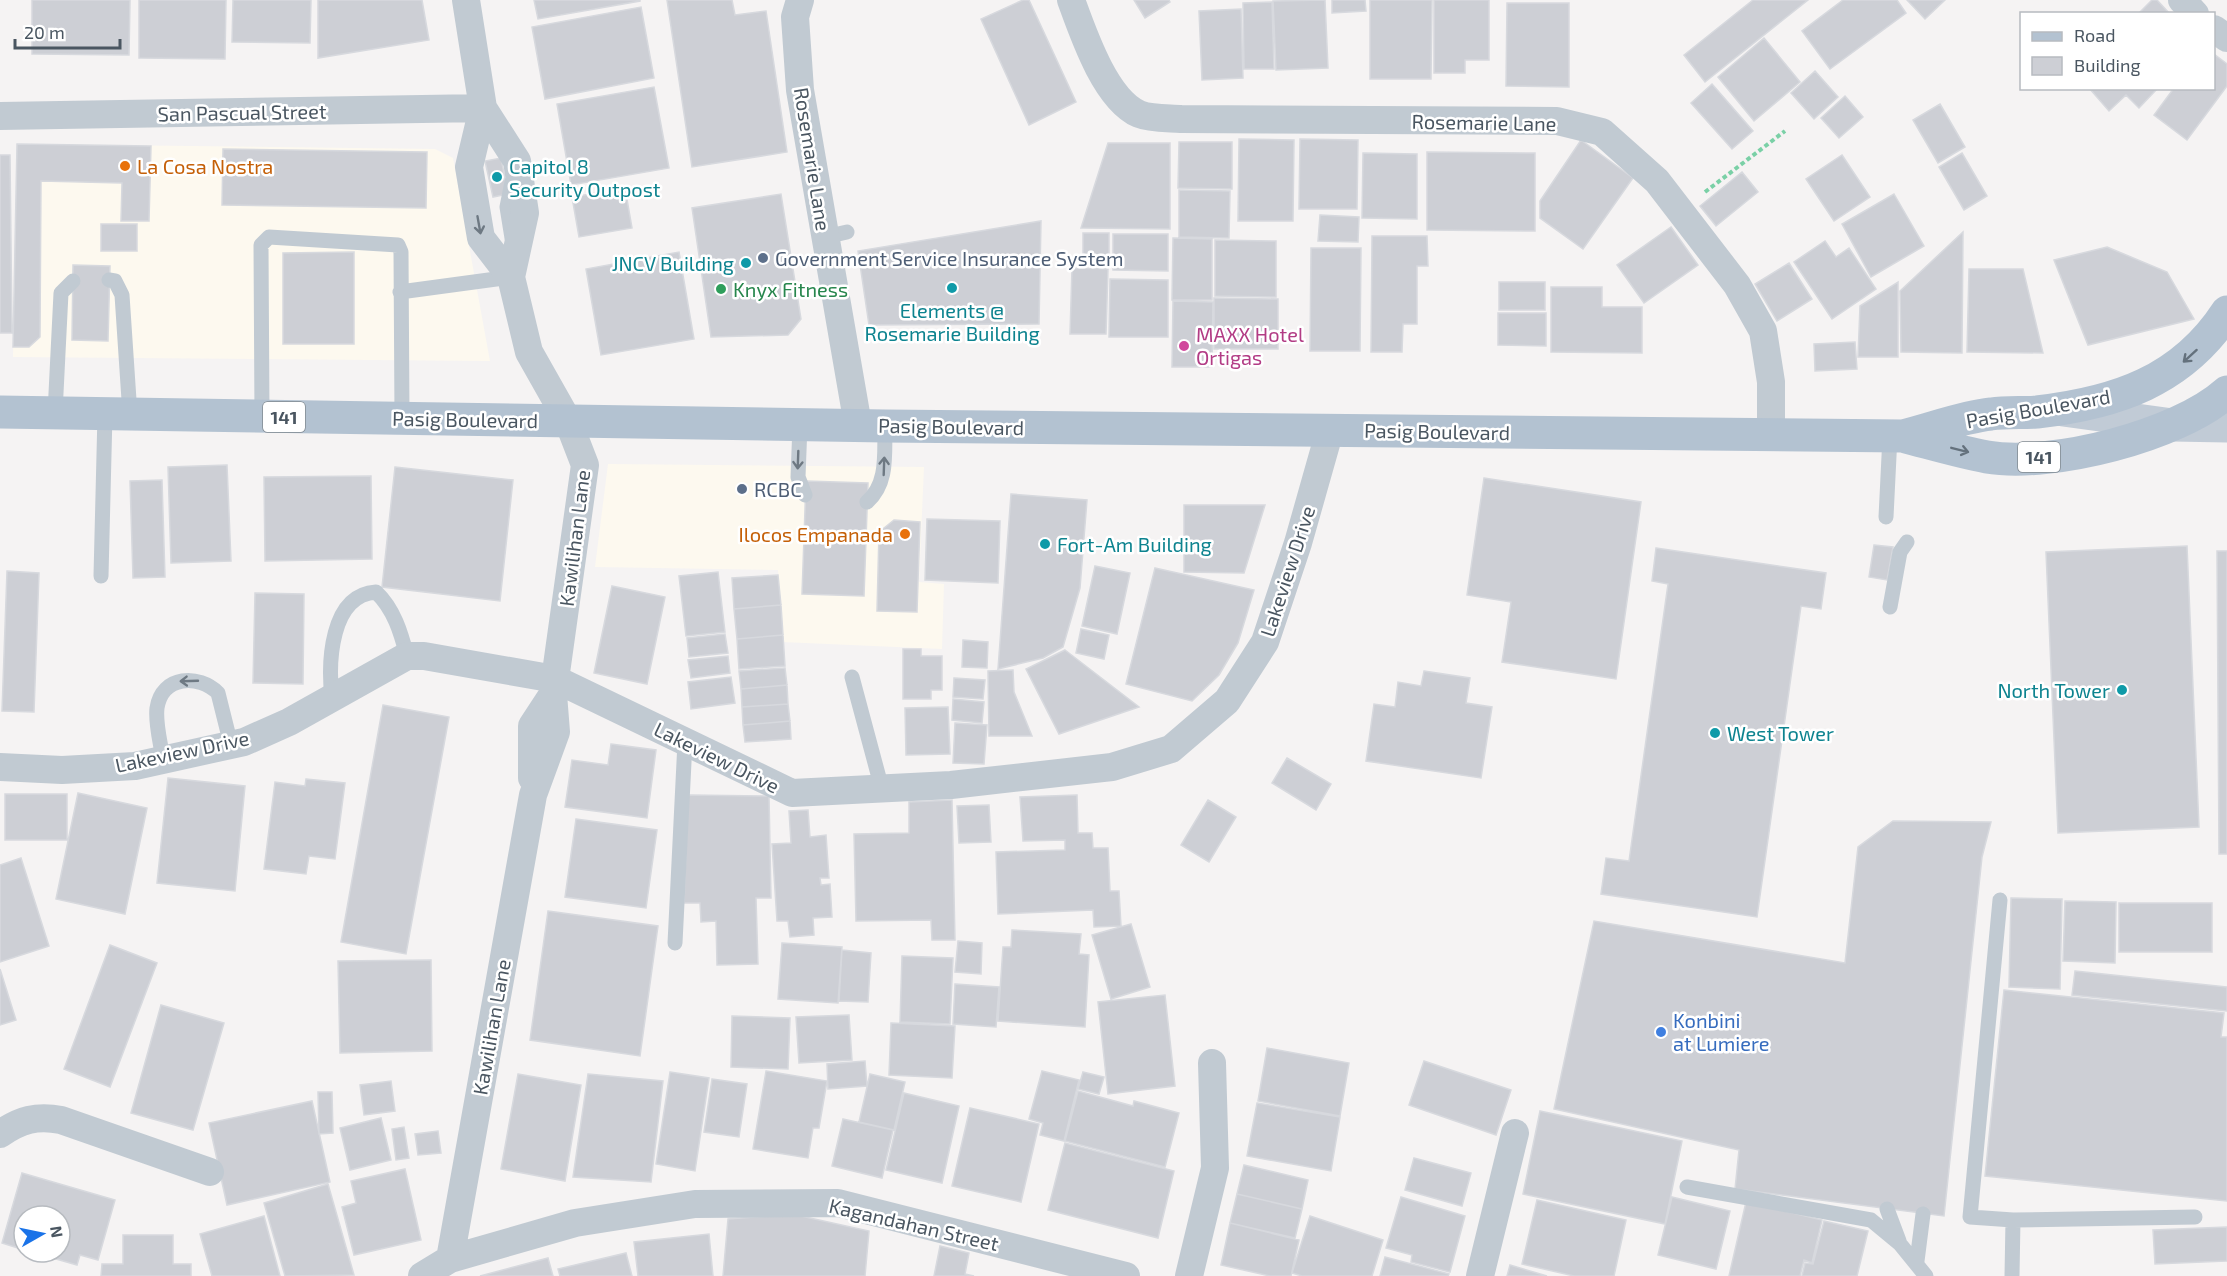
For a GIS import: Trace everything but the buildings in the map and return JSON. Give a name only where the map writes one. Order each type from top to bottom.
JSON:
[{"type":"main road","name":"Pasig Boulevard","points":[[1896,436],[1991,414],[2059,409],[2138,388],[2167,374],[2193,355],[2227,312]]},
{"type":"main road","name":"141","points":[[2173,425],[2193,416],[2227,392]]},
{"type":"main road","name":"Pasig Boulevard","points":[[0,412],[872,425],[1896,436],[1988,458],[2018,458],[2080,452],[2121,443],[2173,425]]},
{"type":"street","points":[[466,0],[483,108],[469,167],[481,238],[514,269]]},
{"type":"street","name":"Rosemarie Lane","points":[[800,0],[795,17],[800,90],[836,234],[872,425]]},
{"type":"street","name":"Rosemarie Lane","points":[[1071,0],[1088,46],[1119,99],[1140,115],[1181,119],[1557,121],[1602,132],[1658,181],[1682,209],[1737,285],[1763,331],[1771,382],[1770,435]]},
{"type":"street","points":[[2182,0],[2193,12]]},
{"type":"street","points":[[483,108],[517,161],[525,213],[514,269]]},
{"type":"street","name":"San Pascual Street","points":[[0,116],[483,108]]},
{"type":"street","name":"Kawilihan Lane","points":[[450,1259],[533,795],[532,726],[554,687],[585,465],[568,421],[529,352],[514,269]]},
{"type":"street","points":[[2059,409],[2173,425],[2227,426]]},
{"type":"street","name":"Lakeview Drive","points":[[0,766],[62,770],[135,766],[231,745],[289,722],[407,656],[424,656],[554,687],[685,742],[792,793],[951,785],[1112,766],[1171,749],[1227,701],[1265,642],[1298,543],[1330,430]]},
{"type":"street","points":[[1189,1276],[1215,1168],[1212,1063]]},
{"type":"street","points":[[0,1134],[17,1122],[29,1119],[44,1117],[61,1120],[210,1172]]},
{"type":"street","points":[[1480,1276],[1515,1132]]},
{"type":"street","name":"Kagandahan Street","points":[[422,1276],[450,1259],[575,1222],[695,1204],[838,1203],[1126,1276]]},
{"type":"lane","points":[[262,417],[261,245],[269,237],[396,243],[401,252],[402,418]]},
{"type":"lane","points":[[400,292],[514,269]]},
{"type":"lane","points":[[101,576],[118,414],[122,295],[115,281],[109,280]]},
{"type":"lane","points":[[56,413],[61,293],[73,281]]},
{"type":"lane","points":[[800,424],[798,477],[805,495]]},
{"type":"lane","points":[[867,502],[875,495],[883,478],[872,425]]},
{"type":"lane","points":[[1886,517],[1896,436]]},
{"type":"lane","points":[[1890,607],[1900,552],[1907,542]]},
{"type":"lane","points":[[332,698],[329,669],[341,616],[346,606],[364,592],[376,592],[386,601],[400,631],[407,656]]},
{"type":"lane","points":[[852,677],[882,789]]},
{"type":"lane","points":[[163,760],[157,708],[161,697],[178,681],[200,681],[218,693],[223,703],[231,745]]},
{"type":"lane","points":[[675,943],[685,742]]},
{"type":"lane","points":[[2000,900],[1970,1217],[2013,1220],[2195,1217]]},
{"type":"lane","points":[[1687,1188],[1871,1220],[1900,1244],[1917,1262],[1926,1276]]},
{"type":"lane","points":[[1887,1209],[1900,1244]]},
{"type":"lane","points":[[1917,1262],[1923,1214]]},
{"type":"lane","points":[[2012,1276],[2013,1220]]},
{"type":"path","points":[[1682,209],[1785,131]]},
{"type":"shaded area","points":[[17,144],[435,149],[453,158],[490,361],[13,357]]},
{"type":"shaded area","points":[[608,464],[924,467],[919,582],[944,584],[942,649],[782,642],[778,570],[595,567]]},
{"type":"place","name":"La Cosa Nostra","points":[[125,166]]},
{"type":"place","name":"Capitol 8 Security Outpost","points":[[497,177]]},
{"type":"place","name":"Government Service Insurance System","points":[[763,258]]},
{"type":"place","name":"JNCV Building","points":[[746,263]]},
{"type":"place","name":"Elements @ Rosemarie Building","points":[[952,288]]},
{"type":"place","name":"Knyx Fitness","points":[[721,289]]},
{"type":"place","name":"MAXX Hotel Ortigas","points":[[1184,346]]},
{"type":"place","name":"RCBC","points":[[742,489]]},
{"type":"place","name":"Ilocos Empanada","points":[[905,534]]},
{"type":"place","name":"Fort-Am Building","points":[[1045,544]]},
{"type":"place","name":"North Tower","points":[[2122,690]]},
{"type":"place","name":"West Tower","points":[[1715,733]]},
{"type":"place","name":"Konbini at Lumiere","points":[[1661,1032]]}]
